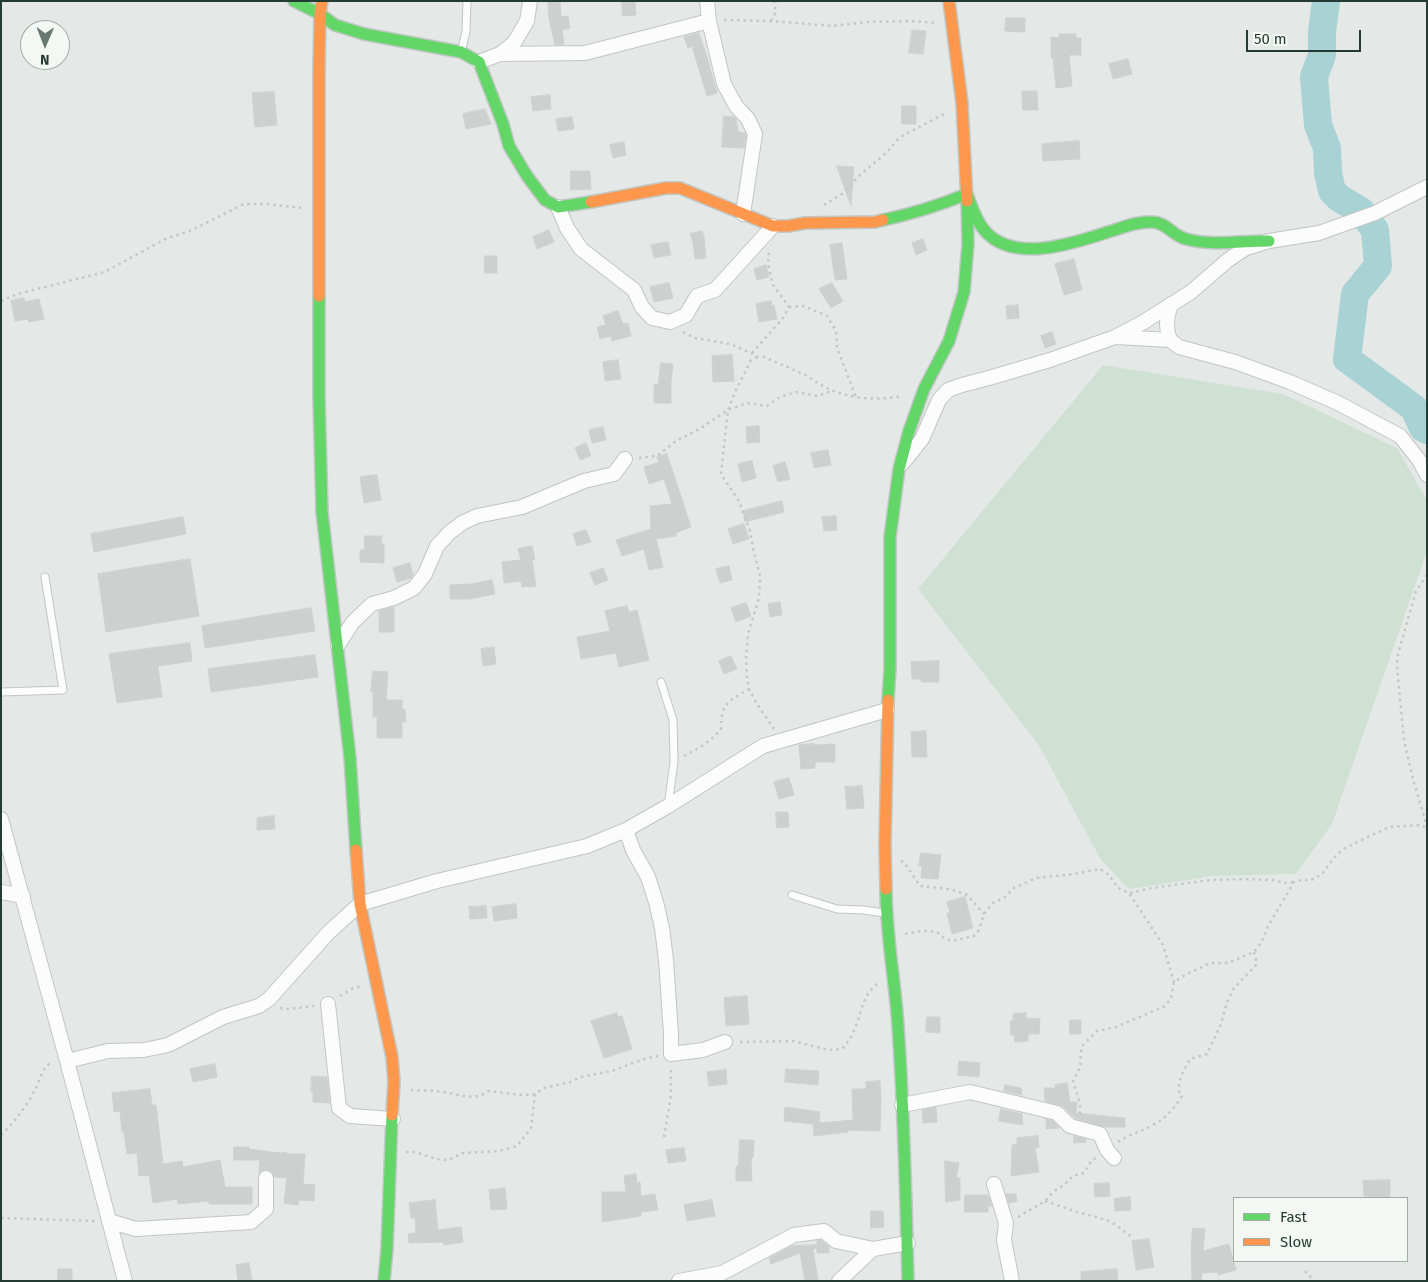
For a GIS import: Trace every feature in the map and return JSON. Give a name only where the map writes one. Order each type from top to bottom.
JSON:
[{"type":"street","points":[[294,1],[320,14],[335,25],[364,34],[461,52],[479,62],[503,124],[509,146],[527,176],[546,200],[558,207],[666,188],[680,188],[772,226],[788,226],[805,223],[875,222],[910,214],[967,194]]},
{"type":"street","points":[[322,1],[319,70],[319,398],[322,512],[350,758],[360,904],[395,1078],[390,1151],[387,1254],[384,1281]]},
{"type":"street","points":[[479,62],[500,54],[514,43],[526,21],[530,1]]},
{"type":"street","points":[[707,1],[709,21],[724,84],[736,106],[748,119],[755,134],[743,214]]},
{"type":"street","points":[[911,1280],[898,1024],[886,913],[884,846],[887,710],[890,668],[890,537],[899,469],[909,431],[924,389],[949,341],[964,292],[966,274],[968,244],[967,194],[962,103],[949,1]]},
{"type":"street","points":[[500,54],[585,53],[709,21]]},
{"type":"street","points":[[899,469],[922,439],[940,400],[948,390],[1050,360],[1115,337],[1142,323],[1191,292],[1228,260],[1246,248],[1269,241],[1319,233],[1375,213],[1427,187]]},
{"type":"street","points":[[967,194],[975,216],[988,234],[1002,243],[1021,248],[1049,248],[1067,245],[1140,223],[1157,222],[1181,238],[1203,242],[1269,241]]},
{"type":"street","points":[[558,207],[567,228],[581,249],[634,290],[642,307],[652,318],[670,322],[686,315],[697,296],[715,290],[772,226]]},
{"type":"street","points":[[1171,304],[1166,322],[1167,331],[1170,340],[1179,347],[1235,362],[1290,382],[1338,403],[1400,436],[1420,460],[1427,475]]},
{"type":"street","points":[[1115,337],[1170,340]]},
{"type":"street","points":[[338,645],[353,622],[372,604],[394,598],[414,588],[425,574],[437,546],[462,523],[478,516],[522,507],[584,481],[614,474],[625,459]]},
{"type":"street","points":[[66,1058],[108,1051],[144,1050],[168,1045],[223,1017],[259,1006],[269,999],[329,932],[360,904],[437,881],[587,846],[626,830],[763,746],[887,710]]},
{"type":"street","points":[[1,819],[125,1281]]},
{"type":"street","points":[[626,830],[633,850],[648,877],[662,928],[666,960],[671,1054],[703,1050],[725,1042]]},
{"type":"street","points":[[1,892],[23,896]]},
{"type":"street","points":[[328,1004],[339,1108],[350,1116],[393,1119]]},
{"type":"street","points":[[902,1105],[970,1092],[1057,1113],[1070,1126],[1100,1134],[1110,1154]]},
{"type":"street","points":[[109,1221],[136,1229],[251,1222],[266,1209],[266,1178]]},
{"type":"street","points":[[994,1184],[1006,1223],[1004,1240],[1012,1281]]},
{"type":"street","points":[[679,1281],[722,1273],[794,1236],[824,1231],[836,1241],[873,1249],[908,1243]]},
{"type":"street","points":[[839,1281],[873,1249]]},
{"type":"lane","points":[[461,52],[466,32],[467,1]]},
{"type":"lane","points":[[1,692],[63,690],[45,577]]},
{"type":"lane","points":[[661,682],[673,720],[674,762],[668,806]]},
{"type":"lane","points":[[792,895],[836,909],[886,913]]},
{"type":"path","points":[[771,20],[776,12],[774,1]]},
{"type":"path","points":[[709,21],[771,20],[833,26],[867,22],[912,21],[952,24]]},
{"type":"path","points":[[822,206],[842,194],[860,175],[886,153],[900,137],[962,103]]},
{"type":"path","points":[[1,302],[17,294],[105,272],[165,239],[192,230],[244,204],[319,209]]},
{"type":"path","points":[[772,226],[768,264],[773,285],[788,307]]},
{"type":"path","points":[[788,307],[804,306],[827,316],[836,331],[837,348],[856,397]]},
{"type":"path","points":[[752,353],[783,318],[788,307]]},
{"type":"path","points":[[670,322],[679,330],[695,338],[730,344],[757,357]]},
{"type":"path","points":[[782,740],[756,704],[749,688],[746,656],[748,634],[759,598],[760,576],[750,532],[739,501],[721,474],[728,410],[735,392],[751,360],[757,357],[764,357],[799,372],[832,391],[856,397],[889,398],[908,395],[924,389]]},
{"type":"path","points":[[625,459],[657,456],[676,441],[701,428],[728,410],[747,403],[767,406],[780,396],[796,392],[817,396],[832,391]]},
{"type":"path","points":[[1427,575],[1416,591],[1396,666],[1404,741],[1427,827]]},
{"type":"path","points":[[674,762],[704,745],[721,730],[721,716],[725,704],[749,688]]},
{"type":"path","points":[[1129,893],[1211,880],[1275,880],[1283,883],[1311,880],[1322,874],[1343,849],[1389,827],[1420,825],[1427,827]]},
{"type":"path","points":[[884,846],[896,860],[904,862],[920,886],[950,889],[967,895],[984,914]]},
{"type":"path","points":[[888,935],[913,934],[923,931],[937,932],[944,938],[952,941],[974,936],[979,930],[984,914],[993,903],[1004,898],[1014,888],[1036,878],[1100,869],[1109,875],[1118,888],[1129,893],[1163,945],[1174,982],[1171,998],[1165,1006],[1116,1027],[1097,1031],[1082,1046],[1081,1065],[1074,1081],[1080,1104],[1079,1129]]},
{"type":"path","points":[[1174,982],[1210,963],[1228,963],[1254,952],[1261,944],[1268,926],[1294,882]]},
{"type":"path","points":[[1006,1223],[1045,1201],[1073,1176],[1084,1173],[1092,1160],[1110,1154],[1124,1138],[1152,1126],[1172,1111],[1182,1096],[1178,1090],[1181,1076],[1190,1059],[1207,1054],[1221,1024],[1227,1002],[1234,988],[1257,964],[1254,952]]},
{"type":"path","points":[[725,1042],[793,1040],[829,1050],[842,1049],[850,1040],[857,1025],[865,998],[892,971]]},
{"type":"path","points":[[394,1091],[443,1092],[471,1097],[483,1095],[489,1091],[521,1095],[535,1094],[544,1088],[571,1082],[581,1077],[612,1071],[644,1059],[671,1054],[671,1096],[664,1137]]},
{"type":"path","points":[[1,1135],[12,1125],[36,1088],[39,1077],[48,1065],[66,1058]]},
{"type":"path","points":[[390,1151],[415,1152],[436,1159],[448,1160],[463,1153],[499,1150],[517,1146],[531,1128],[535,1094]]},
{"type":"path","points":[[1045,1201],[1110,1221],[1132,1237]]},
{"type":"path","points":[[1,1218],[109,1221]]},
{"type":"path","points":[[1305,1271],[1314,1281]]},
{"type":"green space","points":[[1103,365],[1283,394],[1397,448],[1427,500],[1427,551],[1332,824],[1296,874],[1213,876],[1129,889],[1101,860],[1038,744],[918,589]]},
{"type":"building","points":[[548,1],[560,1],[561,17],[568,16],[570,28],[562,30],[564,44],[555,45],[549,18]]},
{"type":"building","points":[[622,1],[635,1],[636,15],[623,16]]},
{"type":"building","points":[[1006,18],[1025,18],[1025,32],[1005,31]]},
{"type":"building","points":[[912,30],[926,31],[923,54],[909,53]]},
{"type":"building","points":[[699,33],[717,93],[707,96],[692,46],[688,48],[684,37]]},
{"type":"building","points":[[1059,34],[1076,34],[1076,38],[1081,38],[1081,55],[1069,55],[1072,86],[1056,88],[1053,58],[1051,58],[1051,37],[1059,38]]},
{"type":"building","points":[[1128,59],[1132,74],[1113,79],[1109,64]]},
{"type":"building","points":[[1022,91],[1037,91],[1038,110],[1023,110]]},
{"type":"building","points":[[274,92],[277,125],[255,127],[252,93]]},
{"type":"building","points":[[550,95],[551,109],[533,111],[531,97]]},
{"type":"building","points":[[902,106],[916,106],[916,124],[902,124]]},
{"type":"building","points":[[485,109],[491,124],[466,129],[463,114]]},
{"type":"building","points":[[724,116],[734,117],[738,132],[745,133],[744,148],[722,147]]},
{"type":"building","points":[[572,117],[574,129],[558,131],[556,119]]},
{"type":"building","points":[[1079,141],[1080,159],[1043,161],[1042,144]]},
{"type":"building","points":[[624,142],[626,155],[613,158],[610,145]]},
{"type":"building","points":[[837,166],[854,167],[851,206]]},
{"type":"building","points":[[571,171],[590,171],[591,189],[571,190]]},
{"type":"building","points":[[549,230],[554,242],[537,249],[533,237]]},
{"type":"building","points":[[702,231],[706,258],[695,259],[690,234]]},
{"type":"building","points":[[923,239],[927,250],[916,255],[912,243]]},
{"type":"building","points":[[668,242],[671,255],[654,258],[651,245]]},
{"type":"building","points":[[842,243],[847,279],[835,280],[830,245]]},
{"type":"building","points":[[485,256],[497,256],[497,273],[485,273]]},
{"type":"building","points":[[1074,259],[1082,290],[1064,295],[1055,264]]},
{"type":"building","points":[[766,265],[769,277],[757,280],[754,269]]},
{"type":"building","points":[[669,283],[673,298],[654,302],[650,287]]},
{"type":"building","points":[[832,283],[843,301],[831,308],[819,289]]},
{"type":"building","points":[[24,298],[25,302],[39,299],[44,319],[29,322],[28,319],[15,321],[11,301]]},
{"type":"building","points":[[771,301],[772,306],[774,305],[777,319],[759,322],[756,304]]},
{"type":"building","points":[[1018,305],[1019,318],[1007,319],[1006,306]]},
{"type":"building","points":[[618,311],[623,324],[628,323],[631,336],[612,341],[611,336],[600,339],[597,327],[606,325],[603,316]]},
{"type":"building","points":[[1052,332],[1056,344],[1045,348],[1041,336]]},
{"type":"building","points":[[732,355],[734,381],[713,382],[712,356]]},
{"type":"building","points":[[618,360],[621,379],[605,381],[603,362]]},
{"type":"building","points":[[661,363],[673,364],[671,403],[654,403],[654,384],[658,385]]},
{"type":"building","points":[[759,426],[760,442],[747,443],[746,427]]},
{"type":"building","points":[[603,427],[606,440],[592,443],[589,430]]},
{"type":"building","points":[[586,443],[591,456],[580,460],[575,448]]},
{"type":"building","points":[[828,450],[831,465],[814,468],[811,453]]},
{"type":"building","points":[[667,454],[691,527],[676,533],[676,536],[656,539],[663,567],[649,570],[644,549],[622,556],[616,540],[651,529],[650,506],[672,504],[664,479],[649,484],[644,467],[659,462],[657,457]]},
{"type":"building","points":[[752,461],[756,478],[742,482],[738,464]]},
{"type":"building","points":[[785,462],[790,479],[778,482],[773,466]]},
{"type":"building","points":[[377,475],[381,500],[364,503],[360,477]]},
{"type":"building","points":[[782,501],[784,512],[745,522],[743,511]]},
{"type":"building","points":[[836,516],[837,530],[824,531],[822,517]]},
{"type":"building","points":[[183,517],[186,534],[94,552],[91,534]]},
{"type":"building","points":[[744,524],[749,539],[733,544],[728,529]]},
{"type":"building","points":[[586,530],[591,542],[577,546],[573,534]]},
{"type":"building","points":[[365,536],[382,536],[381,544],[384,544],[384,563],[360,562],[360,550],[364,550]]},
{"type":"building","points":[[532,546],[535,559],[532,560],[536,586],[522,587],[521,581],[504,583],[502,562],[521,560],[518,549]]},
{"type":"building","points":[[190,559],[199,616],[106,632],[98,574]]},
{"type":"building","points":[[410,563],[413,575],[411,578],[397,582],[393,568]]},
{"type":"building","points":[[729,566],[732,580],[720,583],[716,569]]},
{"type":"building","points":[[603,568],[608,580],[595,585],[590,573]]},
{"type":"building","points":[[492,580],[495,594],[469,599],[450,599],[450,585]]},
{"type":"building","points":[[780,602],[782,615],[770,617],[768,604]]},
{"type":"building","points":[[746,603],[751,616],[736,622],[731,608]]},
{"type":"building","points":[[627,606],[629,612],[637,610],[649,660],[619,667],[616,653],[581,659],[577,637],[610,631],[605,611]]},
{"type":"building","points":[[394,607],[394,632],[379,632],[379,611]]},
{"type":"building","points":[[311,608],[315,631],[205,648],[202,626]]},
{"type":"building","points":[[190,643],[192,661],[158,666],[162,697],[117,703],[109,654]]},
{"type":"building","points":[[494,647],[496,664],[483,666],[481,649]]},
{"type":"building","points":[[315,655],[318,677],[211,692],[208,669]]},
{"type":"building","points":[[731,656],[737,669],[724,674],[719,661]]},
{"type":"building","points":[[939,661],[939,682],[921,682],[921,679],[912,679],[911,662]]},
{"type":"building","points":[[373,671],[388,672],[386,700],[402,700],[402,709],[405,709],[406,722],[402,722],[402,738],[377,738],[377,716],[373,717],[373,692],[371,692]]},
{"type":"building","points":[[926,731],[927,757],[912,757],[911,732]]},
{"type":"building","points":[[835,744],[835,762],[815,762],[815,768],[801,769],[799,745]]},
{"type":"building","points":[[789,778],[794,795],[779,799],[774,782]]},
{"type":"building","points":[[862,786],[864,808],[847,809],[845,787]]},
{"type":"building","points":[[776,812],[788,812],[789,827],[777,828]]},
{"type":"building","points":[[274,816],[275,829],[257,830],[257,818]]},
{"type":"building","points":[[921,853],[941,855],[938,879],[921,878],[922,866],[919,866]]},
{"type":"building","points":[[965,897],[973,928],[952,934],[947,913],[950,913],[947,902]]},
{"type":"building","points":[[516,904],[517,918],[494,921],[492,907]]},
{"type":"building","points":[[486,906],[487,918],[470,919],[469,907]]},
{"type":"building","points":[[747,996],[749,1024],[726,1026],[724,998]]},
{"type":"building","points":[[617,1013],[618,1017],[622,1016],[632,1049],[604,1058],[591,1021]]},
{"type":"building","points":[[1026,1013],[1026,1018],[1040,1019],[1039,1034],[1028,1034],[1028,1041],[1015,1042],[1014,1035],[1011,1035],[1010,1021],[1013,1021],[1013,1014]]},
{"type":"building","points":[[927,1017],[940,1017],[940,1033],[926,1032]]},
{"type":"building","points":[[1070,1020],[1081,1020],[1081,1034],[1070,1034]]},
{"type":"building","points":[[959,1061],[980,1063],[979,1077],[958,1075]]},
{"type":"building","points":[[215,1064],[217,1077],[193,1082],[190,1069]]},
{"type":"building","points":[[786,1069],[819,1071],[818,1085],[785,1082]]},
{"type":"building","points":[[726,1070],[727,1084],[709,1086],[707,1072]]},
{"type":"building","points":[[312,1076],[327,1077],[330,1103],[313,1102],[313,1091],[311,1091]]},
{"type":"building","points":[[880,1081],[880,1131],[848,1130],[848,1132],[814,1136],[813,1124],[784,1121],[785,1107],[820,1112],[819,1123],[853,1120],[852,1089],[866,1089],[866,1082]]},
{"type":"building","points":[[1067,1083],[1070,1102],[1077,1102],[1076,1113],[1125,1118],[1125,1127],[1105,1127],[1075,1118],[1063,1106],[1045,1101],[1044,1088],[1056,1088],[1055,1085]]},
{"type":"building","points":[[1005,1085],[1021,1088],[1022,1095],[1004,1091]]},
{"type":"building","points":[[150,1089],[152,1105],[156,1105],[163,1164],[182,1161],[183,1167],[220,1160],[225,1187],[252,1187],[252,1204],[209,1204],[209,1201],[178,1204],[177,1199],[153,1203],[149,1175],[139,1176],[137,1153],[127,1154],[120,1111],[114,1112],[112,1093]]},
{"type":"building","points":[[936,1107],[937,1122],[923,1123],[922,1110]]},
{"type":"building","points":[[1001,1109],[1022,1114],[1023,1125],[999,1121]]},
{"type":"building","points":[[1046,1119],[1053,1121],[1059,1128],[1047,1129]]},
{"type":"building","points":[[1038,1136],[1039,1147],[1035,1148],[1039,1172],[1011,1176],[1012,1145],[1017,1144],[1017,1138]]},
{"type":"building","points":[[1074,1136],[1086,1139],[1086,1142],[1074,1143]]},
{"type":"building","points":[[740,1140],[754,1140],[753,1158],[751,1158],[752,1181],[736,1181]]},
{"type":"building","points":[[234,1147],[249,1147],[249,1149],[286,1152],[288,1154],[305,1154],[303,1184],[315,1185],[314,1201],[299,1200],[298,1205],[284,1203],[287,1178],[275,1177],[271,1171],[266,1169],[262,1170],[259,1174],[260,1160],[234,1160]]},
{"type":"building","points":[[684,1148],[686,1161],[668,1163],[666,1150]]},
{"type":"building","points":[[945,1161],[959,1163],[956,1178],[960,1178],[960,1200],[946,1202]]},
{"type":"building","points":[[636,1174],[637,1183],[640,1182],[641,1196],[655,1194],[658,1210],[641,1212],[641,1216],[602,1222],[602,1192],[626,1192],[624,1176]]},
{"type":"building","points":[[1390,1180],[1390,1197],[1364,1196],[1363,1181]]},
{"type":"building","points":[[1109,1183],[1110,1196],[1095,1197],[1094,1184]]},
{"type":"building","points":[[505,1188],[507,1209],[491,1210],[489,1190]]},
{"type":"building","points":[[1006,1194],[1016,1194],[1017,1201],[1009,1203]]},
{"type":"building","points":[[965,1195],[988,1195],[992,1206],[988,1206],[988,1212],[965,1212]]},
{"type":"building","points":[[1130,1197],[1131,1210],[1115,1211],[1114,1199]]},
{"type":"building","points":[[435,1200],[438,1230],[461,1227],[463,1242],[444,1245],[443,1242],[409,1243],[408,1234],[416,1233],[415,1218],[411,1218],[409,1203]]},
{"type":"building","points":[[712,1200],[715,1216],[687,1221],[684,1205]]},
{"type":"building","points":[[871,1211],[883,1211],[884,1227],[871,1228]]},
{"type":"building","points":[[1193,1228],[1205,1229],[1203,1251],[1229,1244],[1236,1270],[1218,1275],[1218,1272],[1202,1273],[1201,1281],[1192,1281],[1191,1250]]},
{"type":"building","points":[[1149,1239],[1154,1267],[1136,1270],[1132,1241]]},
{"type":"building","points":[[821,1240],[829,1247],[829,1253],[817,1253],[817,1241]]},
{"type":"building","points":[[816,1245],[817,1248],[813,1249],[818,1281],[805,1281],[800,1253],[771,1264],[769,1258],[792,1246]]},
{"type":"building","points":[[249,1263],[252,1281],[238,1281],[236,1265]]},
{"type":"building","points":[[58,1269],[72,1269],[72,1281],[58,1281]]},
{"type":"building","points":[[1117,1269],[1118,1281],[1081,1281],[1081,1272]]},
{"type":"waterway","points":[[1326,1],[1322,32],[1322,55],[1314,77],[1318,125],[1327,148],[1328,173],[1332,191],[1339,198],[1361,211],[1375,230],[1378,266],[1355,294],[1347,359],[1414,408],[1423,428],[1427,430]]},
{"type":"traffic: fast","points":[[294,1],[320,14],[335,25],[364,34],[461,52],[479,62],[503,124],[509,146],[527,176],[545,200],[558,207],[591,202]]},
{"type":"traffic: fast","points":[[883,220],[926,209],[967,194],[977,218],[985,231],[997,241],[1012,247],[1028,249],[1062,245],[1146,222],[1161,224],[1181,237],[1196,241],[1217,243],[1269,241]]},
{"type":"traffic: fast","points":[[888,700],[890,668],[890,537],[899,469],[909,431],[924,389],[949,341],[964,292],[968,244],[967,201]]},
{"type":"traffic: fast","points":[[319,296],[322,512],[350,758],[356,850]]},
{"type":"traffic: fast","points":[[886,889],[887,923],[897,1009],[900,1058],[908,1281]]},
{"type":"traffic: fast","points":[[384,1281],[392,1115]]},
{"type":"traffic: slow","points":[[319,296],[319,70],[322,1]]},
{"type":"traffic: slow","points":[[949,1],[962,103],[967,201]]},
{"type":"traffic: slow","points":[[591,202],[666,188],[680,188],[773,226],[805,223],[875,222],[883,220]]},
{"type":"traffic: slow","points":[[886,889],[888,700]]},
{"type":"traffic: slow","points":[[356,850],[360,904],[392,1057],[394,1081],[392,1115]]}]
